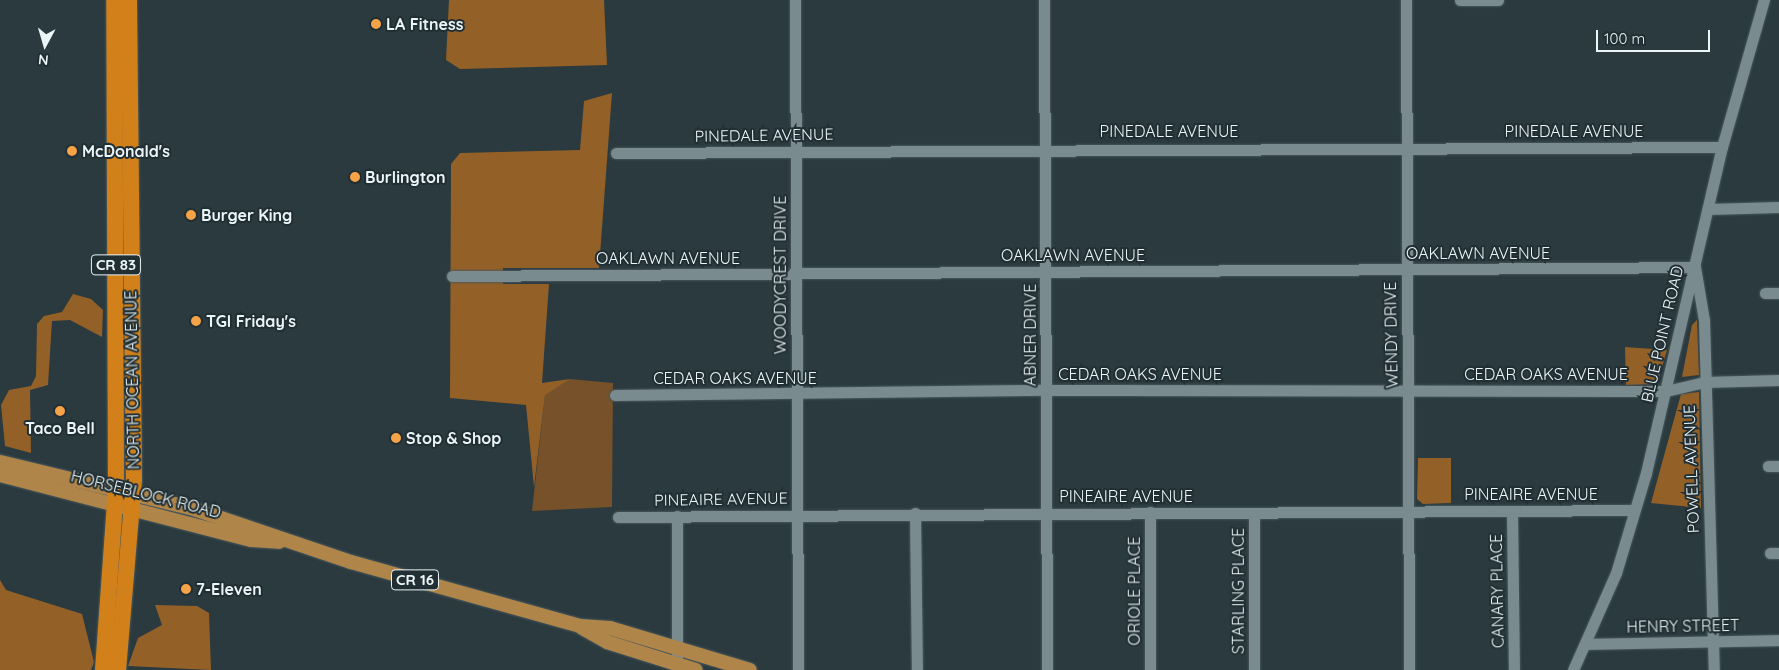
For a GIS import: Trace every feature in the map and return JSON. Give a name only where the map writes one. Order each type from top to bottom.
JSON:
[{"type":"highway","name":"NORTH OCEAN AVENUE","points":[[103,670],[116,496],[114,0]]},
{"type":"highway","name":"NORTH OCEAN AVENUE","points":[[118,670],[133,500],[129,0]]},
{"type":"main road","name":"HORSEBLOCK ROAD","points":[[0,462],[116,496]]},
{"type":"main road","name":"HORSEBLOCK ROAD","points":[[0,474],[116,496],[255,527],[284,542],[580,626],[610,628],[750,670]]},
{"type":"main road","name":"HORSEBLOCK ROAD","points":[[580,626],[607,642],[677,667],[696,670]]},
{"type":"street","name":"WOODYCREST DRIVE","points":[[795,0],[796,394],[799,514],[798,670]]},
{"type":"street","name":"ABNER DRIVE","points":[[1044,0],[1047,670]]},
{"type":"street","name":"WENDY DRIVE","points":[[1406,0],[1409,670]]},
{"type":"street","points":[[1460,0],[1498,0]]},
{"type":"street","name":"BLUE POINT ROAD","points":[[1573,670],[1588,644],[1634,510],[1666,391],[1722,146],[1764,0]]},
{"type":"street","name":"PINEDALE AVENUE","points":[[616,152],[1044,147],[1406,148],[1722,146]]},
{"type":"street","points":[[1708,209],[1779,207]]},
{"type":"street","name":"OAKLAWN AVENUE","points":[[452,276],[1695,267]]},
{"type":"street","name":"POWELL AVENUE","points":[[1695,267],[1704,320],[1704,382],[1714,670]]},
{"type":"street","points":[[1765,293],[1779,293]]},
{"type":"street","name":"CEDAR OAKS AVENUE","points":[[615,396],[1047,390],[1666,391],[1704,382],[1779,380]]},
{"type":"street","name":"PINEAIRE AVENUE","points":[[618,517],[915,513],[1634,510]]},
{"type":"street","name":"CANARY PLACE","points":[[1512,511],[1514,670]]},
{"type":"street","name":"ORIOLE PLACE","points":[[1150,512],[1150,670]]},
{"type":"street","points":[[915,513],[917,670]]},
{"type":"street","name":"STARLING PLACE","points":[[1254,513],[1254,670]]},
{"type":"street","points":[[677,516],[677,667]]},
{"type":"street","name":"HENRY STREET","points":[[1588,644],[1779,640]]},
{"type":"shaded area","points":[[449,0],[604,0],[607,65],[460,69],[446,60]]},
{"type":"shaded area","points":[[612,93],[599,268],[503,268],[503,284],[549,284],[542,383],[570,379],[545,395],[534,487],[526,405],[450,398],[451,164],[460,153],[580,150],[584,101]]},
{"type":"shaded area","points":[[73,294],[91,299],[103,310],[102,337],[70,320],[52,321],[48,385],[30,390],[31,453],[5,446],[1,405],[9,390],[31,386],[36,376],[37,324],[44,316],[62,312]]},
{"type":"shaded area","points":[[1697,320],[1699,375],[1682,377],[1692,325]]},
{"type":"shaded area","points":[[1625,347],[1667,350],[1657,384],[1626,385]]},
{"type":"shaded area","points":[[570,379],[613,383],[612,507],[532,511],[545,394]]},
{"type":"shaded area","points":[[1699,392],[1701,508],[1651,503],[1681,394]]},
{"type":"shaded area","points":[[1418,458],[1451,458],[1451,503],[1423,504],[1417,499]]},
{"type":"shaded area","points":[[0,580],[6,590],[82,614],[94,662],[91,670],[0,670]]},
{"type":"shaded area","points":[[155,605],[197,606],[209,613],[211,670],[128,666],[138,638],[162,625]]},
{"type":"place","name":"LA Fitness","points":[[376,24]]},
{"type":"place","name":"McDonald's","points":[[72,151]]},
{"type":"place","name":"Burlington","points":[[355,177]]},
{"type":"place","name":"Burger King","points":[[191,215]]},
{"type":"place","name":"TGI Friday's","points":[[196,321]]},
{"type":"place","name":"Taco Bell","points":[[60,411]]},
{"type":"place","name":"Stop & Shop","points":[[396,438]]},
{"type":"place","name":"7-Eleven","points":[[186,589]]}]
